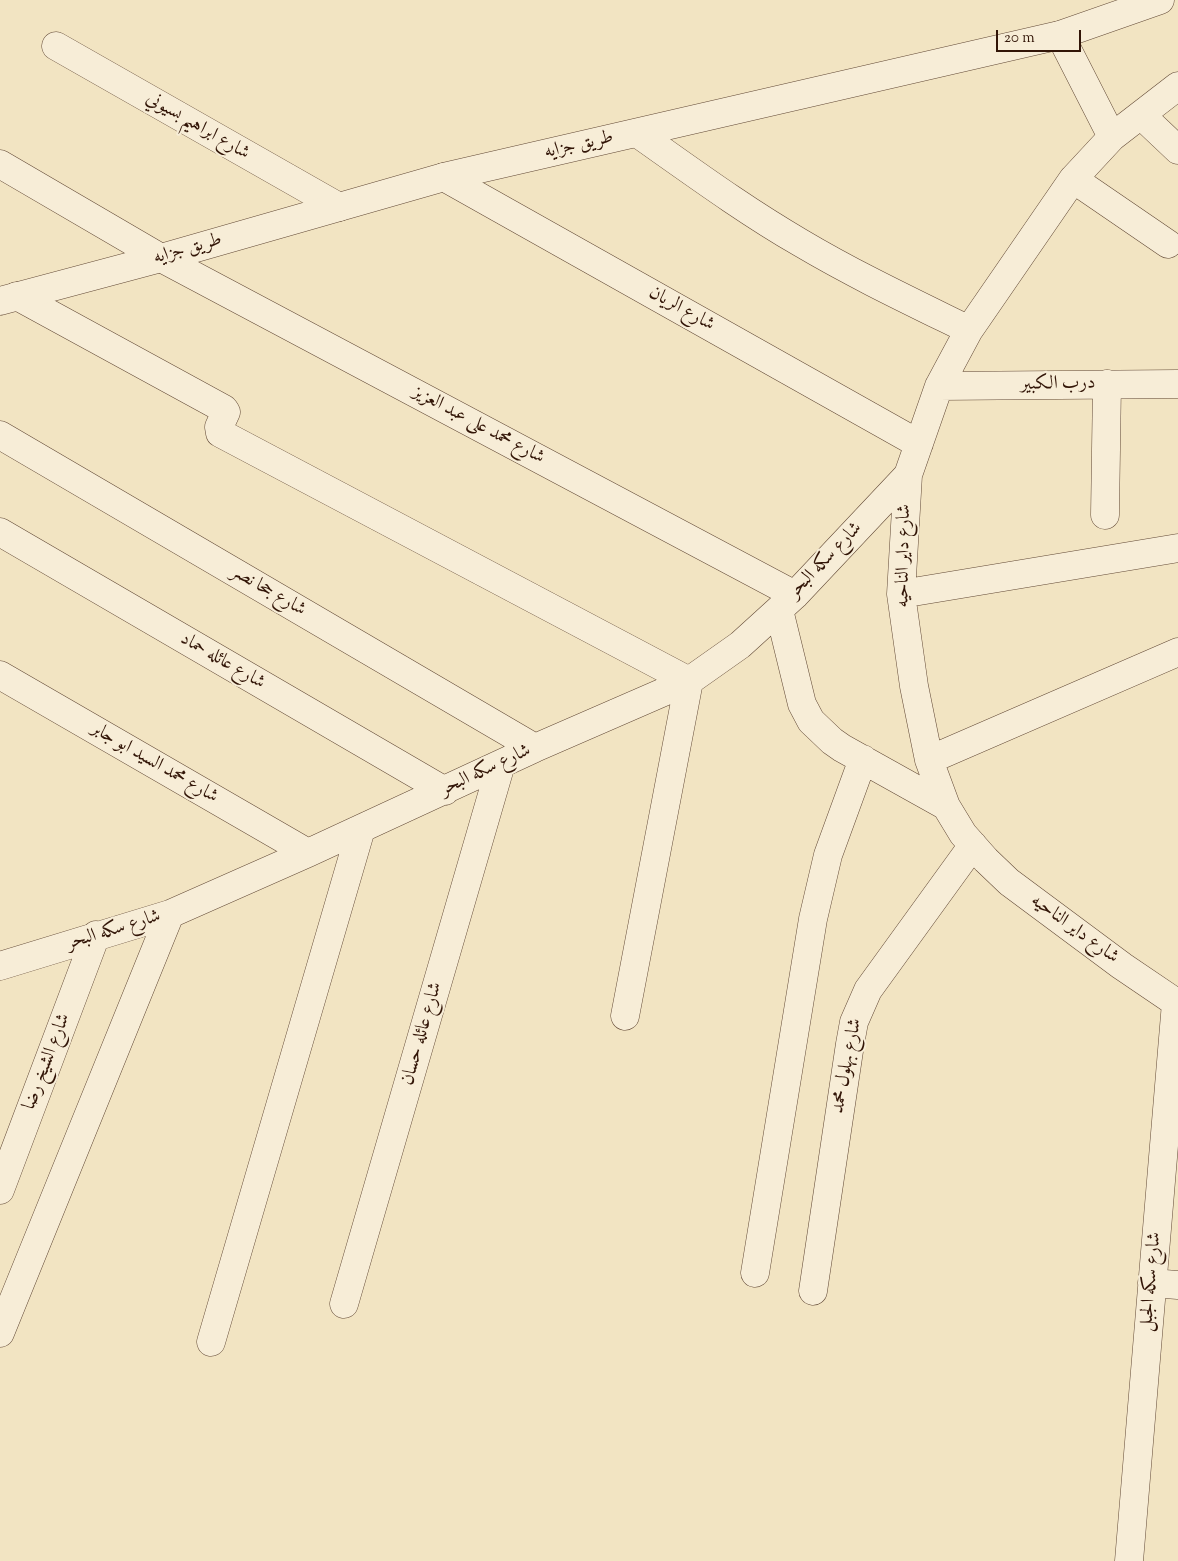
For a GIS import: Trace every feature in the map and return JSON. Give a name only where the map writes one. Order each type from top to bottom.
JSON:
[{"type":"street","name":"طريق جزايه","points":[[9,299],[161,258],[444,177],[1060,35],[1160,0]]},
{"type":"street","points":[[1060,35],[1112,136]]},
{"type":"street","name":"شارع ابراهيم بسيوني","points":[[56,46],[339,207]]},
{"type":"street","name":"شارع داير الناحيه","points":[[1177,1004],[1122,966],[1009,882],[963,834],[946,806],[929,760],[914,686],[901,594],[908,475],[939,386],[969,330],[1073,178],[1112,136],[1178,86]]},
{"type":"street","points":[[1140,115],[1178,150]]},
{"type":"street","points":[[637,133],[746,210],[800,243],[862,277],[969,330]]},
{"type":"street","name":"شارع محمد على عبد العزيز","points":[[0,164],[161,258],[787,602]]},
{"type":"street","name":"شارع الريان","points":[[444,177],[919,444]]},
{"type":"street","points":[[1073,178],[1168,244]]},
{"type":"street","points":[[9,299],[224,409],[226,412],[218,429],[220,432],[689,681],[625,1016]]},
{"type":"street","points":[[1105,515],[1107,384]]},
{"type":"street","name":"درب الكبير","points":[[939,386],[1178,384]]},
{"type":"street","name":"شارع جحا نصر","points":[[0,435],[535,748]]},
{"type":"street","name":"شارع سكه البحر","points":[[0,966],[96,935],[170,914],[445,791],[535,748],[689,681],[740,645],[787,602],[908,475]]},
{"type":"street","name":"شارع عائله حماد","points":[[0,532],[445,791]]},
{"type":"street","points":[[901,594],[1178,548]]},
{"type":"street","points":[[787,602],[802,704],[811,721],[832,741],[946,806]]},
{"type":"street","points":[[929,760],[1178,652]]},
{"type":"street","name":"شارع محمد السيد ابو جابر","points":[[0,675],[308,853]]},
{"type":"street","points":[[755,1273],[813,919],[828,855],[863,760]]},
{"type":"street","name":"شارع عائله حسان","points":[[344,1304],[502,764]]},
{"type":"street","points":[[211,1342],[361,829]]},
{"type":"street","name":"شارع بهلول محمد","points":[[813,1291],[854,1022],[868,990],[973,845]]},
{"type":"street","points":[[0,1333],[170,914]]},
{"type":"street","name":"شارع الشيخ رضا","points":[[0,1190],[96,935]]},
{"type":"street","name":"شارع سكه الجبل","points":[[1129,1561],[1165,1284],[1177,1004]]}]
